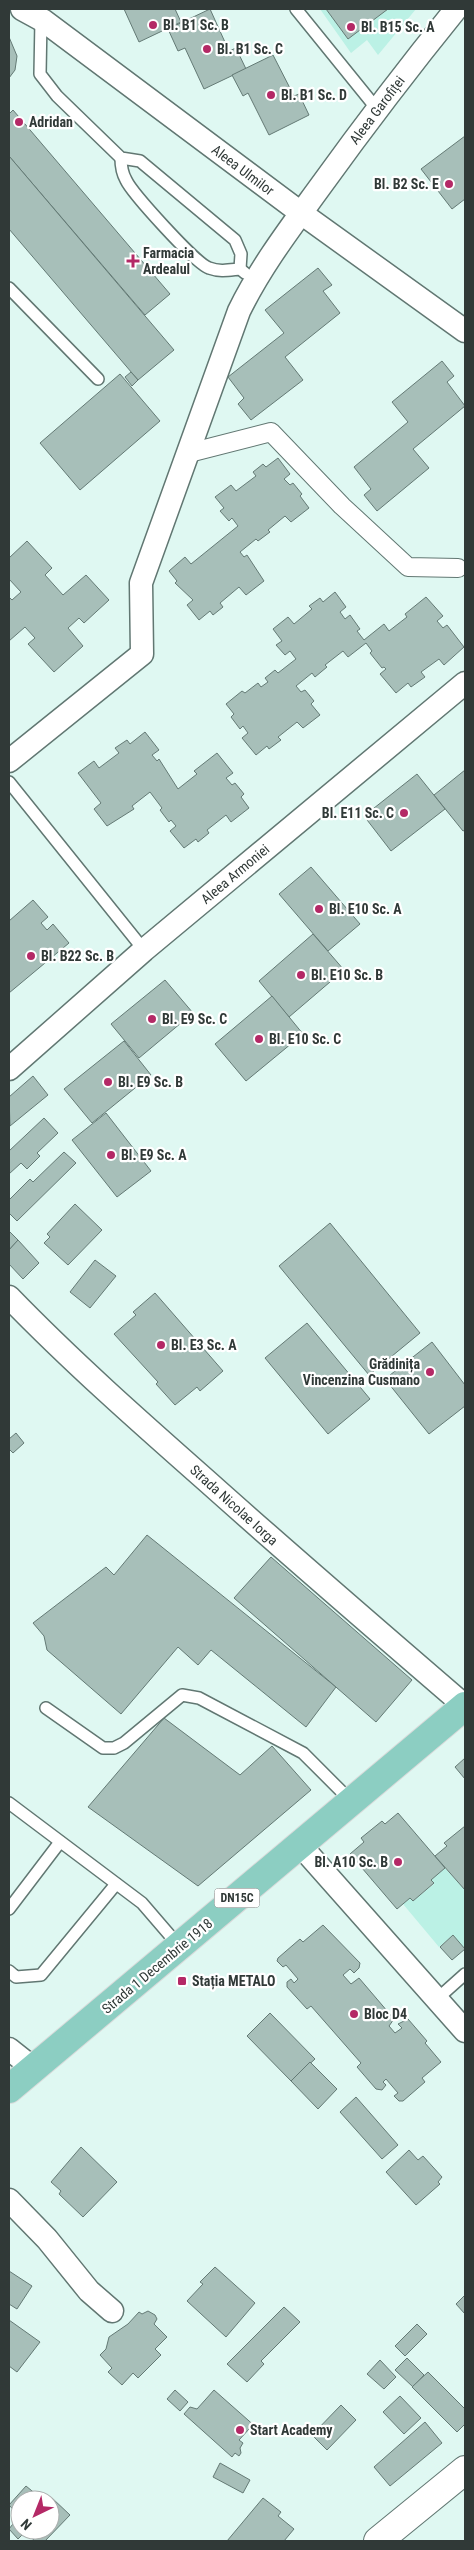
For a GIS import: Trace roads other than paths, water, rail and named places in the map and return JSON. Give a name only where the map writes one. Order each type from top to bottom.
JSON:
[{"type":"main road","name":"Strada 1 Decembrie 1918","points":[[9,2089],[301,1846],[465,1706]]},
{"type":"street","name":"Aleea Garofiței","points":[[9,761],[142,654],[141,583],[239,311],[247,274],[301,213],[377,109],[456,9]]},
{"type":"street","name":"Aleea Ulmilor","points":[[31,14],[465,331]]},
{"type":"street","points":[[189,453],[271,432],[342,506],[408,567],[458,568]]},
{"type":"street","name":"Aleea Armoniei","points":[[9,1069],[144,950],[465,683]]},
{"type":"street","name":"Strada Nicolae Iorga","points":[[9,1297],[64,1354],[360,1617],[465,1706]]},
{"type":"street","points":[[301,1846],[465,2031]]},
{"type":"street","points":[[9,2049],[33,2068]]},
{"type":"street","points":[[9,2200],[47,2239],[89,2291],[112,2311]]},
{"type":"street","points":[[378,2541],[465,2470]]},
{"type":"lane","points":[[296,9],[377,109]]},
{"type":"lane","points":[[31,14],[40,74],[57,96],[121,158],[126,182],[191,255],[208,268],[247,274],[235,240],[140,161],[121,158]]},
{"type":"lane","points":[[9,288],[98,379]]},
{"type":"lane","points":[[9,782],[144,950]]},
{"type":"lane","points":[[46,1708],[102,1748],[114,1748],[124,1743],[182,1695],[199,1698],[303,1753],[352,1802]]},
{"type":"lane","points":[[9,1803],[142,1903],[179,1947]]},
{"type":"lane","points":[[9,1909],[60,1842]]},
{"type":"lane","points":[[9,1971],[16,1977],[41,1975],[116,1884]]},
{"type":"lane","points":[[437,1999],[465,1974]]},
{"type":"place","name":"Bl. B1 Sc. B","points":[[153,25]]},
{"type":"place","name":"Bl. B15 Sc. A","points":[[351,27]]},
{"type":"place","name":"Bl. B1 Sc. C","points":[[207,49]]},
{"type":"place","name":"Bl. B1 Sc. D","points":[[271,95]]},
{"type":"place","name":"Adridan","points":[[19,122]]},
{"type":"place","name":"Bl. B2 Sc. E","points":[[449,184]]},
{"type":"place","name":"Farmacia Ardealul","points":[[133,261]]},
{"type":"place","name":"Bl. E11 Sc. C","points":[[404,813]]},
{"type":"place","name":"Bl. E10 Sc. A","points":[[319,909]]},
{"type":"place","name":"Bl. B22 Sc. B","points":[[31,956]]},
{"type":"place","name":"Bl. E10 Sc. B","points":[[301,975]]},
{"type":"place","name":"Bl. E9 Sc. C","points":[[152,1019]]},
{"type":"place","name":"Bl. E10 Sc. C","points":[[259,1039]]},
{"type":"place","name":"Bl. E9 Sc. B","points":[[108,1082]]},
{"type":"place","name":"Bl. E9 Sc. A","points":[[111,1155]]},
{"type":"place","name":"Bl. E3 Sc. A","points":[[161,1345]]},
{"type":"place","name":"Grădinița Vincenzina Cusmano","points":[[430,1372]]},
{"type":"place","name":"Bl. A10 Sc. B","points":[[398,1862]]},
{"type":"place","name":"Stația METALO","points":[[182,1981]]},
{"type":"place","name":"Bloc D4","points":[[354,2014]]},
{"type":"place","name":"Start Academy","points":[[240,2430]]}]
